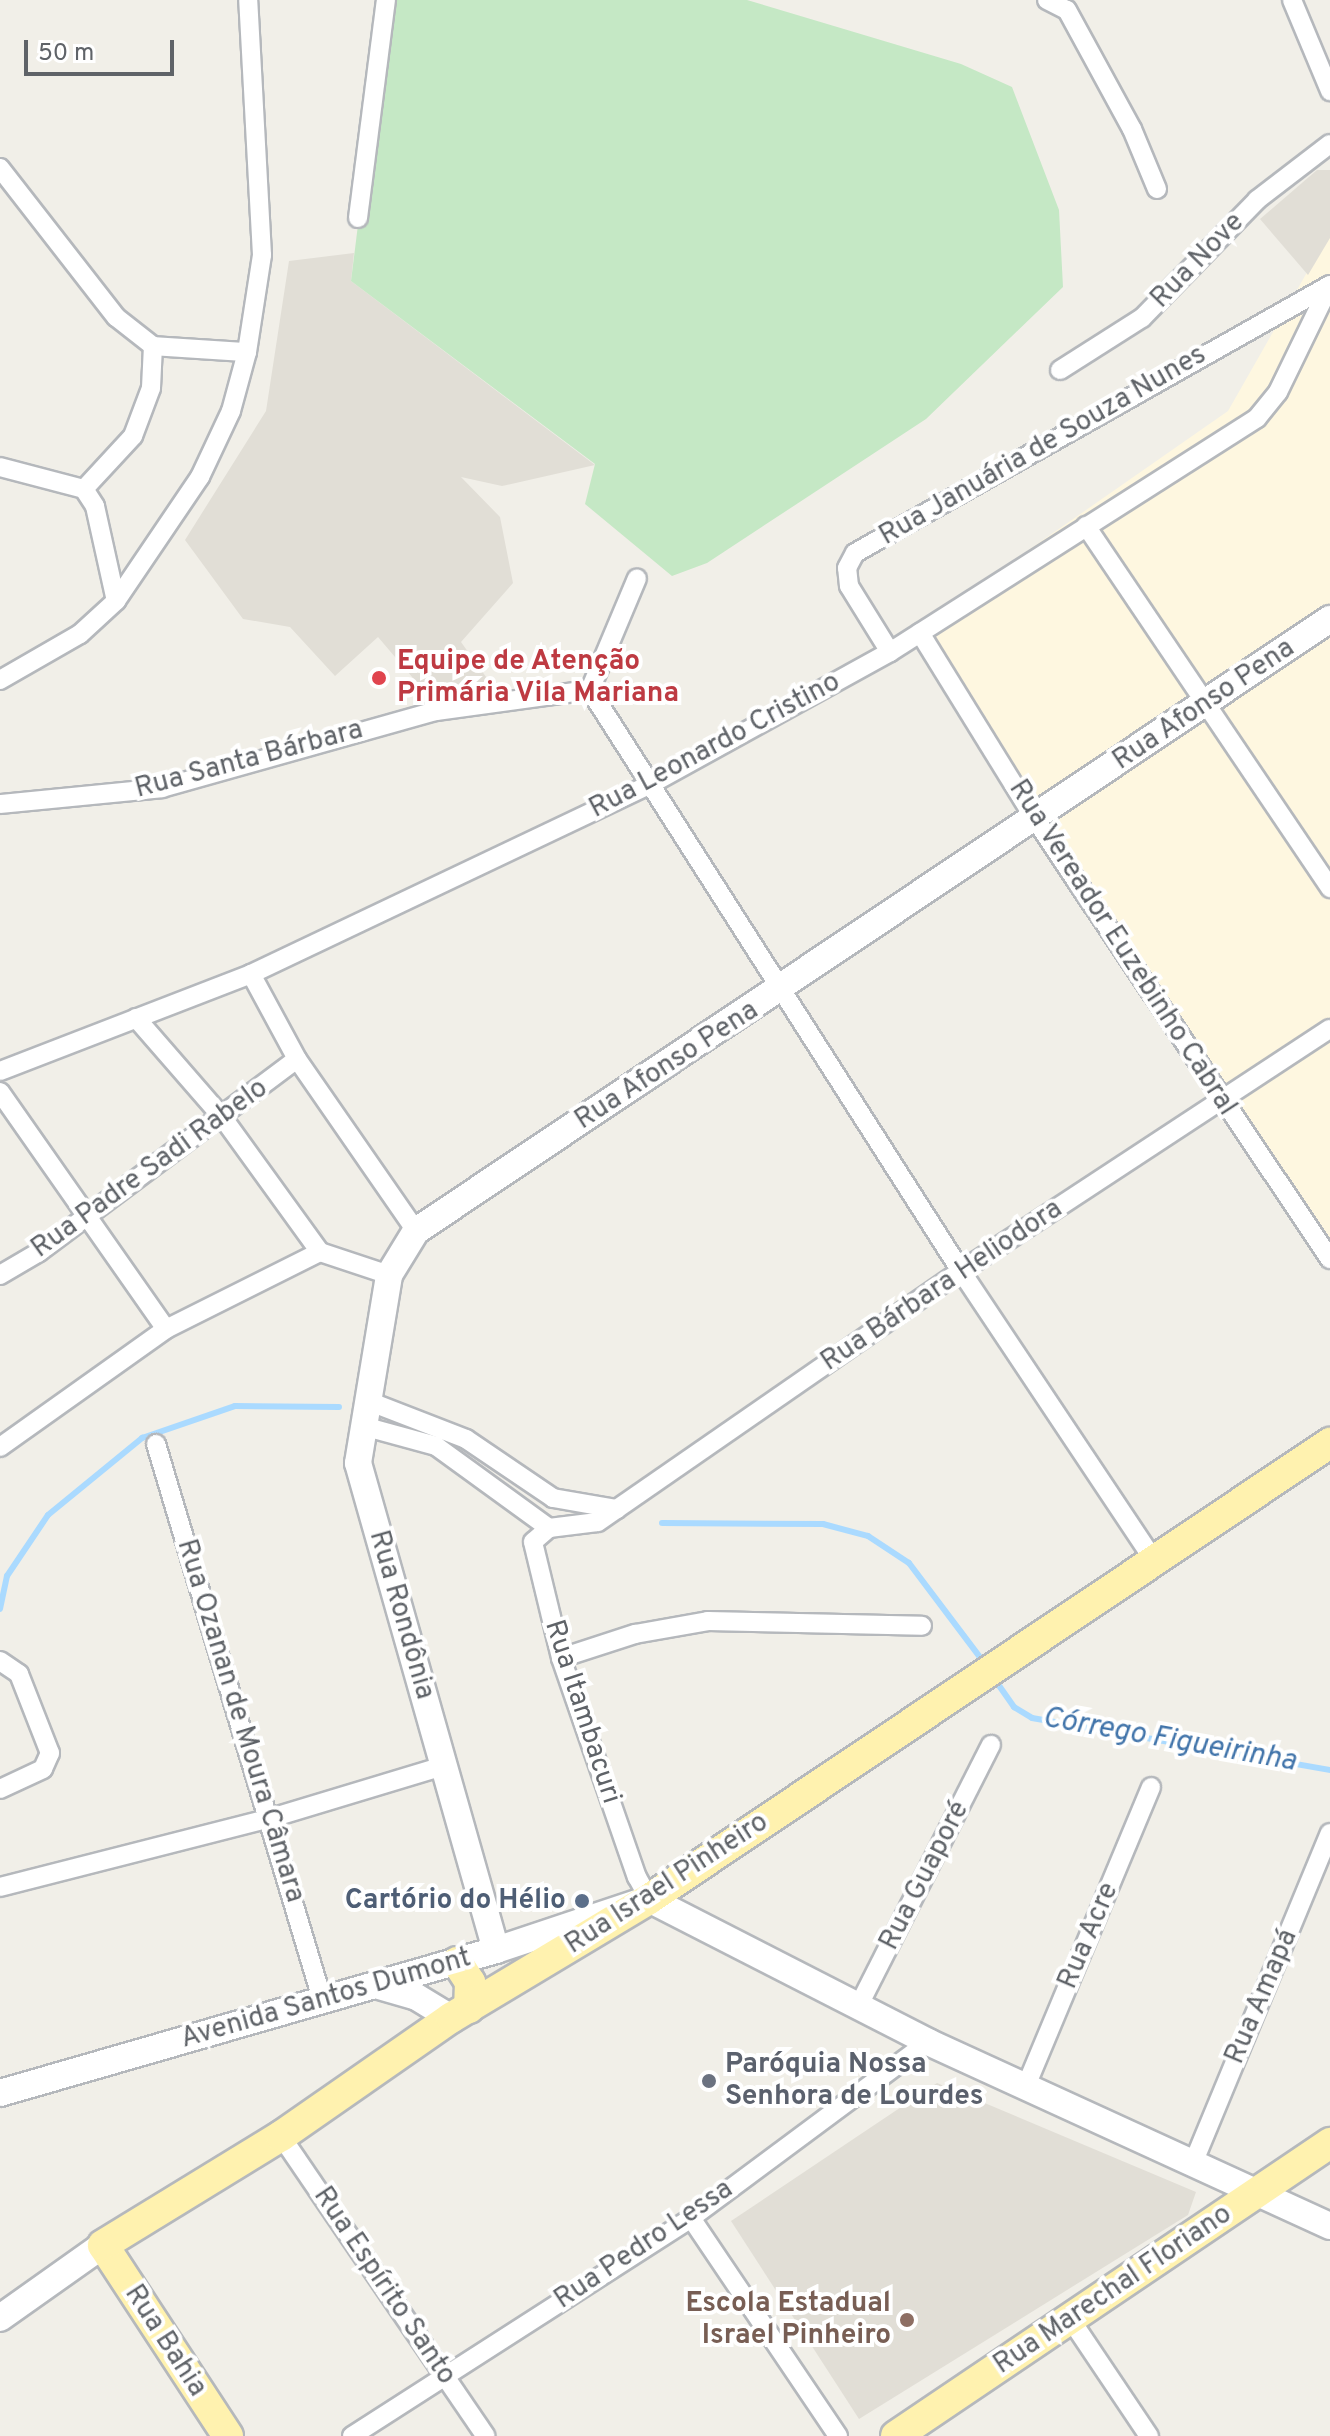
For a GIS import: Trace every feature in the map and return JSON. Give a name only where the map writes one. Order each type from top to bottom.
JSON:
[{"type":"main road","name":"Rua Israel Pinheiro","points":[[103,2245],[281,2136],[450,2010],[649,1899],[1330,1443]]},
{"type":"main road","points":[[446,1965],[470,1982],[450,2010]]},
{"type":"main road","name":"Rua Marechal Floriano","points":[[896,2436],[1330,2143]]},
{"type":"main road","name":"Rua Bahia","points":[[103,2245],[228,2436]]},
{"type":"street","points":[[0,680],[67,642],[116,601],[200,477],[231,411],[247,352],[263,219],[248,0]]},
{"type":"street","points":[[358,218],[386,0]]},
{"type":"street","points":[[1047,0],[1067,10],[1132,129],[1157,189]]},
{"type":"street","points":[[1292,0],[1330,91]]},
{"type":"street","name":"Rua Nove","points":[[1060,370],[1142,318],[1257,200],[1330,144]]},
{"type":"street","points":[[0,168],[116,317],[153,346],[247,352]]},
{"type":"street","name":"Rua Leonardo Cristino","points":[[0,1071],[251,974],[649,785],[890,652],[1231,437],[1269,407],[1330,285]]},
{"type":"street","name":"Rua Januária de Souza Nunes","points":[[890,652],[849,586],[847,568],[855,553],[1330,285]]},
{"type":"street","points":[[84,489],[133,436],[151,388],[153,346]]},
{"type":"street","points":[[0,467],[84,489],[95,506],[116,601]]},
{"type":"street","points":[[1086,526],[1330,888]]},
{"type":"street","points":[[637,578],[590,690],[961,1271],[1154,1560]]},
{"type":"street","name":"Rua Afonso Pena","points":[[389,1275],[416,1231],[782,991],[1330,619]]},
{"type":"street","name":"Rua Vereador Euzebinho Cabral","points":[[920,633],[1035,819],[1330,1259]]},
{"type":"street","name":"Rua Santa Bárbara","points":[[0,804],[138,793],[436,711],[590,690]]},
{"type":"street","points":[[251,974],[297,1059],[416,1231]]},
{"type":"street","points":[[136,1018],[223,1118],[320,1252],[389,1275]]},
{"type":"street","name":"Rua Bárbara Heliodora","points":[[549,1528],[598,1522],[961,1271],[1330,1029]]},
{"type":"street","name":"Rua Padre Sadi Rabelo","points":[[0,1275],[223,1118],[297,1059]]},
{"type":"street","points":[[0,1092],[166,1329]]},
{"type":"street","points":[[0,1447],[166,1329],[320,1252]]},
{"type":"street","name":"Rua Rondônia","points":[[389,1275],[358,1463],[496,1950]]},
{"type":"street","points":[[366,1413],[466,1439],[553,1498],[617,1509]]},
{"type":"street","points":[[366,1413],[436,1446],[549,1528]]},
{"type":"street","name":"Rua Ozanan de Moura Câmara","points":[[156,1444],[271,1818],[322,1999]]},
{"type":"street","name":"Rua Itambacuri","points":[[549,1528],[533,1542],[561,1658],[637,1877],[649,1899]]},
{"type":"street","points":[[561,1658],[635,1634],[708,1621],[922,1626]]},
{"type":"street","points":[[0,1789],[43,1769],[50,1753],[19,1674],[1,1662]]},
{"type":"street","name":"Rua Guaporé","points":[[858,2007],[991,1745]]},
{"type":"street","points":[[0,1887],[271,1818],[443,1766]]},
{"type":"street","name":"Rua Acre","points":[[1026,2086],[1151,1787]]},
{"type":"street","name":"Rua Amapá","points":[[1194,2161],[1330,1833]]},
{"type":"street","points":[[649,1899],[928,2042],[1194,2161],[1256,2194],[1330,2226]]},
{"type":"street","name":"Avenida Santos Dumont","points":[[0,2093],[446,1965],[649,1899]]},
{"type":"street","points":[[371,1986],[402,1990],[450,2010],[446,1965]]},
{"type":"street","name":"Rua Pedro Lessa","points":[[352,2436],[691,2218],[928,2042]]},
{"type":"street","name":"Rua Espírito Santo","points":[[281,2136],[486,2436]]},
{"type":"street","points":[[691,2218],[838,2436]]},
{"type":"street","name":"Rua Israel Pinheiro","points":[[0,2318],[103,2245]]},
{"type":"street","points":[[1071,2320],[1149,2436]]},
{"type":"shaded area","points":[[1317,170],[1330,170],[1330,238],[1308,275],[1260,219]]},
{"type":"shaded area","points":[[1330,232],[1330,1243],[914,630],[1228,411]]},
{"type":"shaded area","points":[[354,253],[351,281],[595,465],[502,486],[461,477],[500,517],[513,583],[461,642],[494,688],[430,698],[378,637],[335,676],[290,627],[243,619],[185,540],[266,411],[289,261]]},
{"type":"shaded area","name":"Escola Estadual Israel Pinheiro","points":[[937,2083],[1196,2192],[1188,2215],[859,2419],[731,2221]]},
{"type":"green space","points":[[386,0],[747,0],[961,64],[1012,87],[1059,210],[1063,287],[926,419],[707,563],[672,576],[585,504],[595,464],[351,281]]},
{"type":"waterway","name":"Córrego Figueirinha","points":[[0,1609],[7,1576],[48,1515],[142,1438],[235,1406],[339,1407]]},
{"type":"waterway","name":"Córrego Figueirinha","points":[[662,1523],[823,1524],[868,1536],[909,1563],[985,1664]]},
{"type":"waterway","name":"Córrego Figueirinha","points":[[993,1677],[1014,1707],[1032,1718],[1330,1770]]},
{"type":"place","name":"Equipe de Atenção Primária Vila Mariana","points":[[379,678]]},
{"type":"place","name":"Cartório do Hélio","points":[[582,1901]]},
{"type":"place","name":"Paróquia Nossa Senhora de Lourdes","points":[[709,2081]]},
{"type":"place","name":"Escola Estadual Israel Pinheiro","points":[[907,2320]]}]
